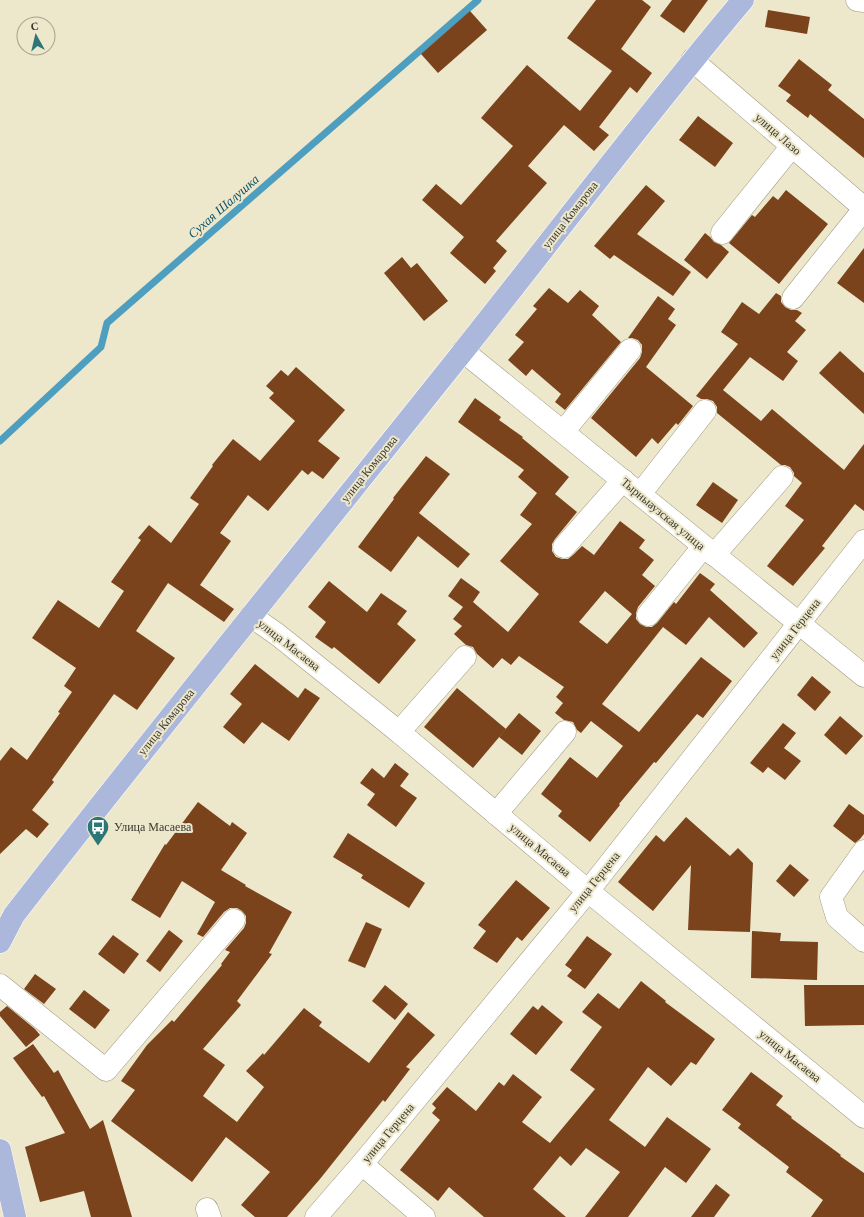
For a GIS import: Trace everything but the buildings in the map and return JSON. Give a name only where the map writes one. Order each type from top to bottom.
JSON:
[{"type":"main road","name":"улица Комарова","points":[[0,942],[7,915],[128,769],[463,351],[692,60],[743,0]]},
{"type":"main road","points":[[0,1150],[15,1217]]},
{"type":"street","points":[[857,0],[864,1]]},
{"type":"street","name":"улица Лазо","points":[[692,60],[864,209]]},
{"type":"street","points":[[722,234],[792,146]]},
{"type":"street","points":[[793,298],[864,209]]},
{"type":"street","points":[[563,432],[630,350]]},
{"type":"street","name":"Тырныаузская улица","points":[[463,351],[799,625],[864,676]]},
{"type":"street","points":[[640,494],[705,411]]},
{"type":"street","points":[[648,615],[708,551],[782,477]]},
{"type":"street","points":[[564,547],[623,480]]},
{"type":"street","name":"улица Герцена","points":[[316,1217],[362,1164],[588,891],[864,541]]},
{"type":"street","name":"улица Масаева","points":[[251,616],[278,634],[399,732],[588,891],[864,1117]]},
{"type":"street","points":[[399,732],[465,657]]},
{"type":"street","points":[[496,814],[565,732]]},
{"type":"street","points":[[864,850],[831,897],[837,917],[864,941]]},
{"type":"street","points":[[0,985],[106,1070],[234,920]]},
{"type":"street","points":[[362,1164],[424,1217]]},
{"type":"waterway","name":"Сухая Шалушка","points":[[0,441],[101,347],[107,323],[478,0]]},
{"type":"place","name":"Улица Масаева","points":[[98,846]]}]
